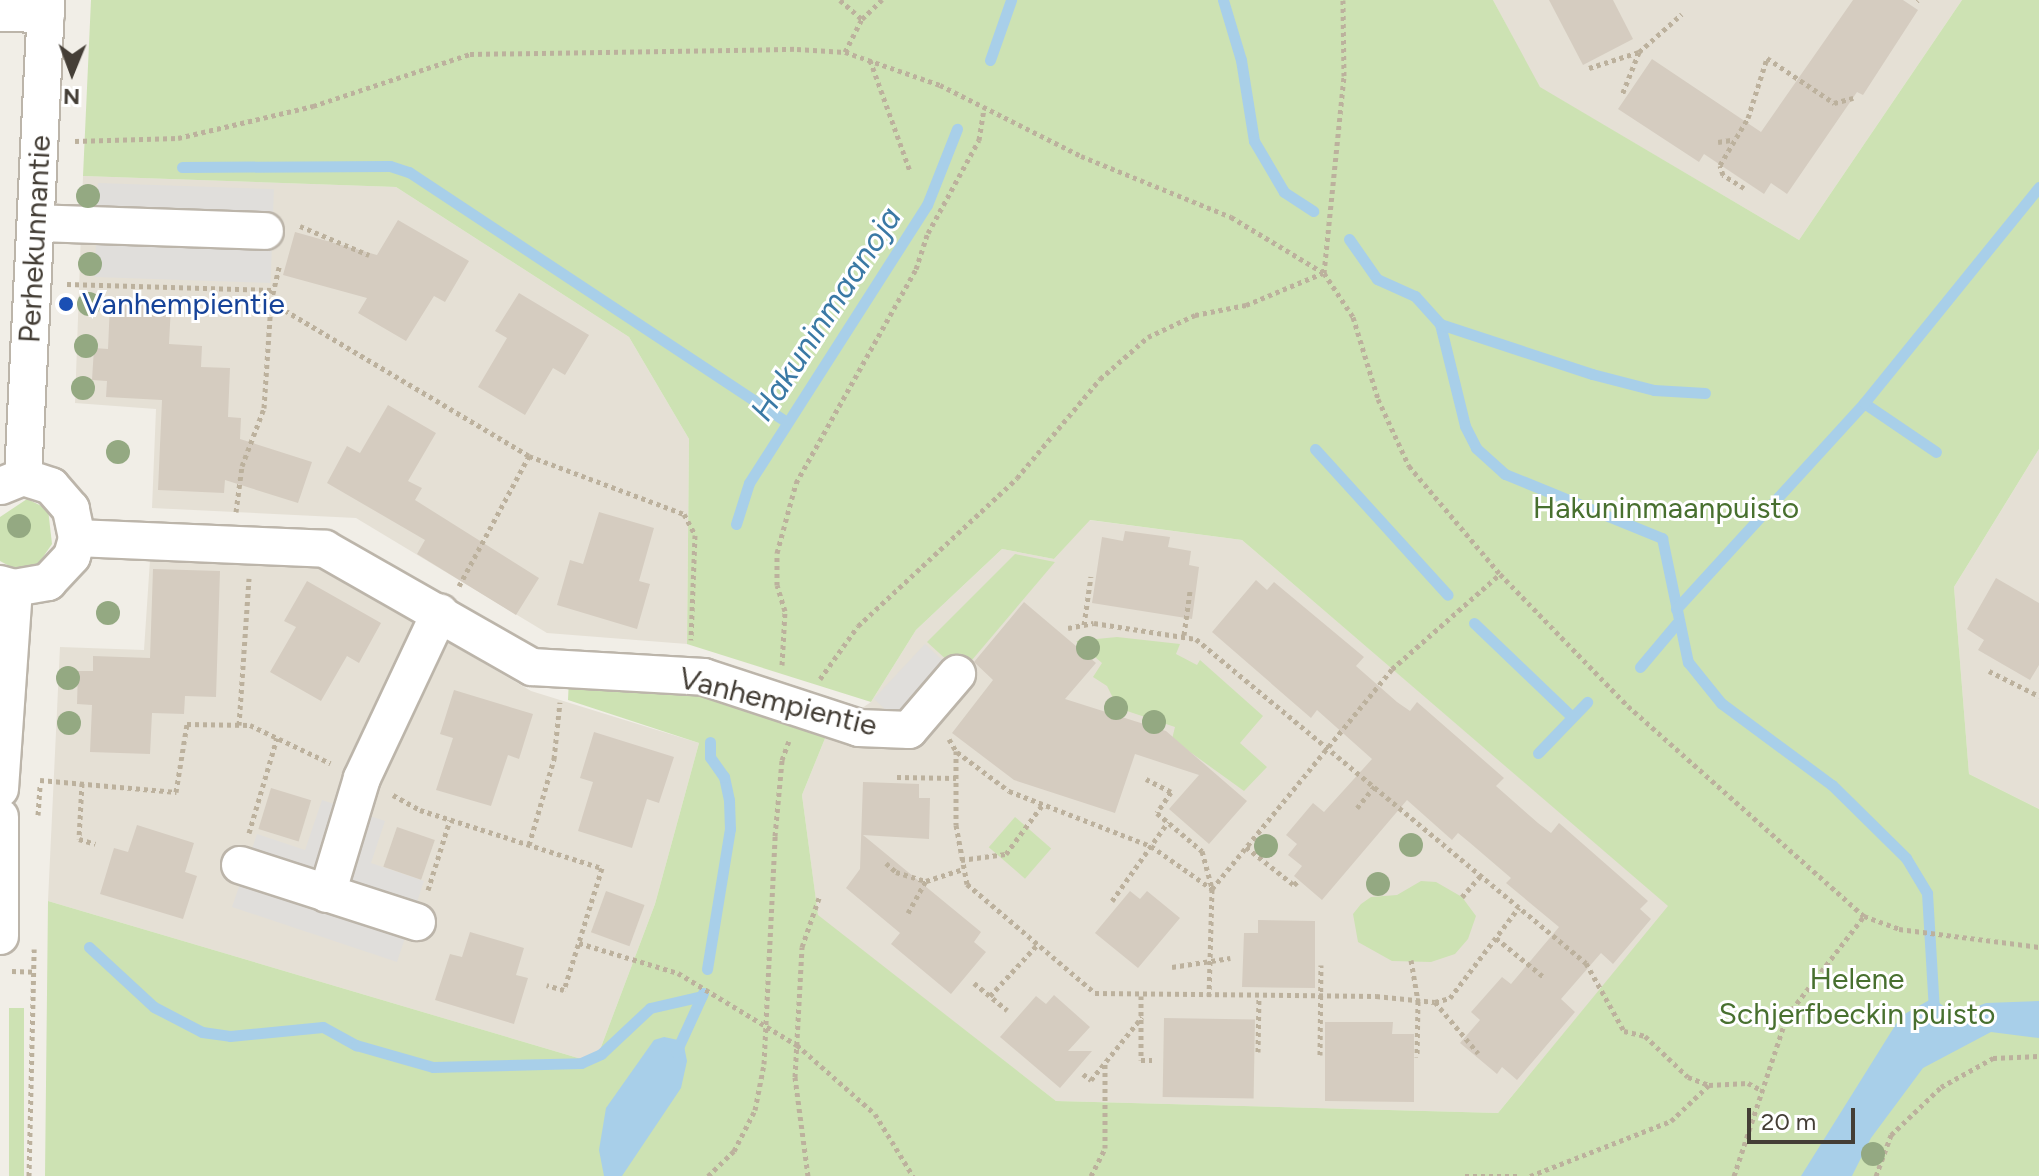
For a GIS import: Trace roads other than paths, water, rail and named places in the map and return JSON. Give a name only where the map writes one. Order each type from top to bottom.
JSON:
[{"type":"street","points":[[0,13],[46,7]]},
{"type":"street","name":"Perhekunnantie","points":[[46,7],[36,223],[11,482],[63,496],[76,523],[77,538]]},
{"type":"street","points":[[36,223],[280,235]]},
{"type":"street","name":"Vanhempientie","points":[[77,538],[243,534],[325,549],[446,606],[524,664],[563,671],[704,677],[859,728],[909,730],[957,674]]},
{"type":"street","points":[[0,789],[7,586],[48,582],[72,556],[77,538]]},
{"type":"street","points":[[327,894],[362,778],[446,606]]},
{"type":"street","points":[[0,817],[16,935]]},
{"type":"street","points":[[240,865],[417,922]]},
{"type":"water","points":[[1933,998],[1947,1009],[1965,1011],[1986,1003],[2039,1001],[2039,1038],[1991,1032],[1923,1068],[1871,1138],[1852,1176],[1801,1176],[1901,1016]]},
{"type":"water","points":[[664,1037],[683,1041],[687,1061],[681,1088],[622,1176],[604,1176],[599,1150],[606,1108],[654,1040]]},
{"type":"waterway","name":"Hakuninmaanoja","points":[[990,60],[1011,0]]},
{"type":"waterway","points":[[1223,0],[1241,60],[1254,141],[1284,192],[1313,211]]},
{"type":"waterway","name":"Hakuninmaanoja","points":[[736,524],[749,483],[927,205],[957,129]]},
{"type":"waterway","points":[[182,167],[390,166],[409,172],[787,422]]},
{"type":"waterway","points":[[1676,609],[1864,403],[2039,187]]},
{"type":"waterway","points":[[1349,239],[1377,279],[1415,296],[1440,324],[1465,426],[1476,448],[1505,474],[1662,538],[1688,662],[1721,703],[1832,785],[1906,858],[1927,893],[1934,1011]]},
{"type":"waterway","points":[[1440,324],[1592,374],[1654,390],[1705,393]]},
{"type":"waterway","points":[[1864,403],[1936,452]]},
{"type":"waterway","points":[[1315,449],[1448,595]]},
{"type":"waterway","points":[[1474,623],[1570,715]]},
{"type":"waterway","points":[[1640,667],[1677,623]]},
{"type":"waterway","points":[[1538,753],[1587,702]]},
{"type":"waterway","name":"Hakuninmaanoja","points":[[707,969],[730,829],[724,777],[710,757],[710,742]]},
{"type":"waterway","points":[[89,947],[154,1007],[202,1032],[230,1036],[323,1027],[356,1045],[433,1067],[581,1063],[601,1054],[650,1008],[702,996]]},
{"type":"waterway","name":"Hakuninmaanoja","points":[[676,1052],[703,993]]},
{"type":"place","name":"Vanhempientie","points":[[66,304]]},
{"type":"park label","name":"Hakuninmaanpuisto","points":[[1666,508]]},
{"type":"park label","name":"Helene Schjerfbeckin puisto","points":[[1857,996]]}]
